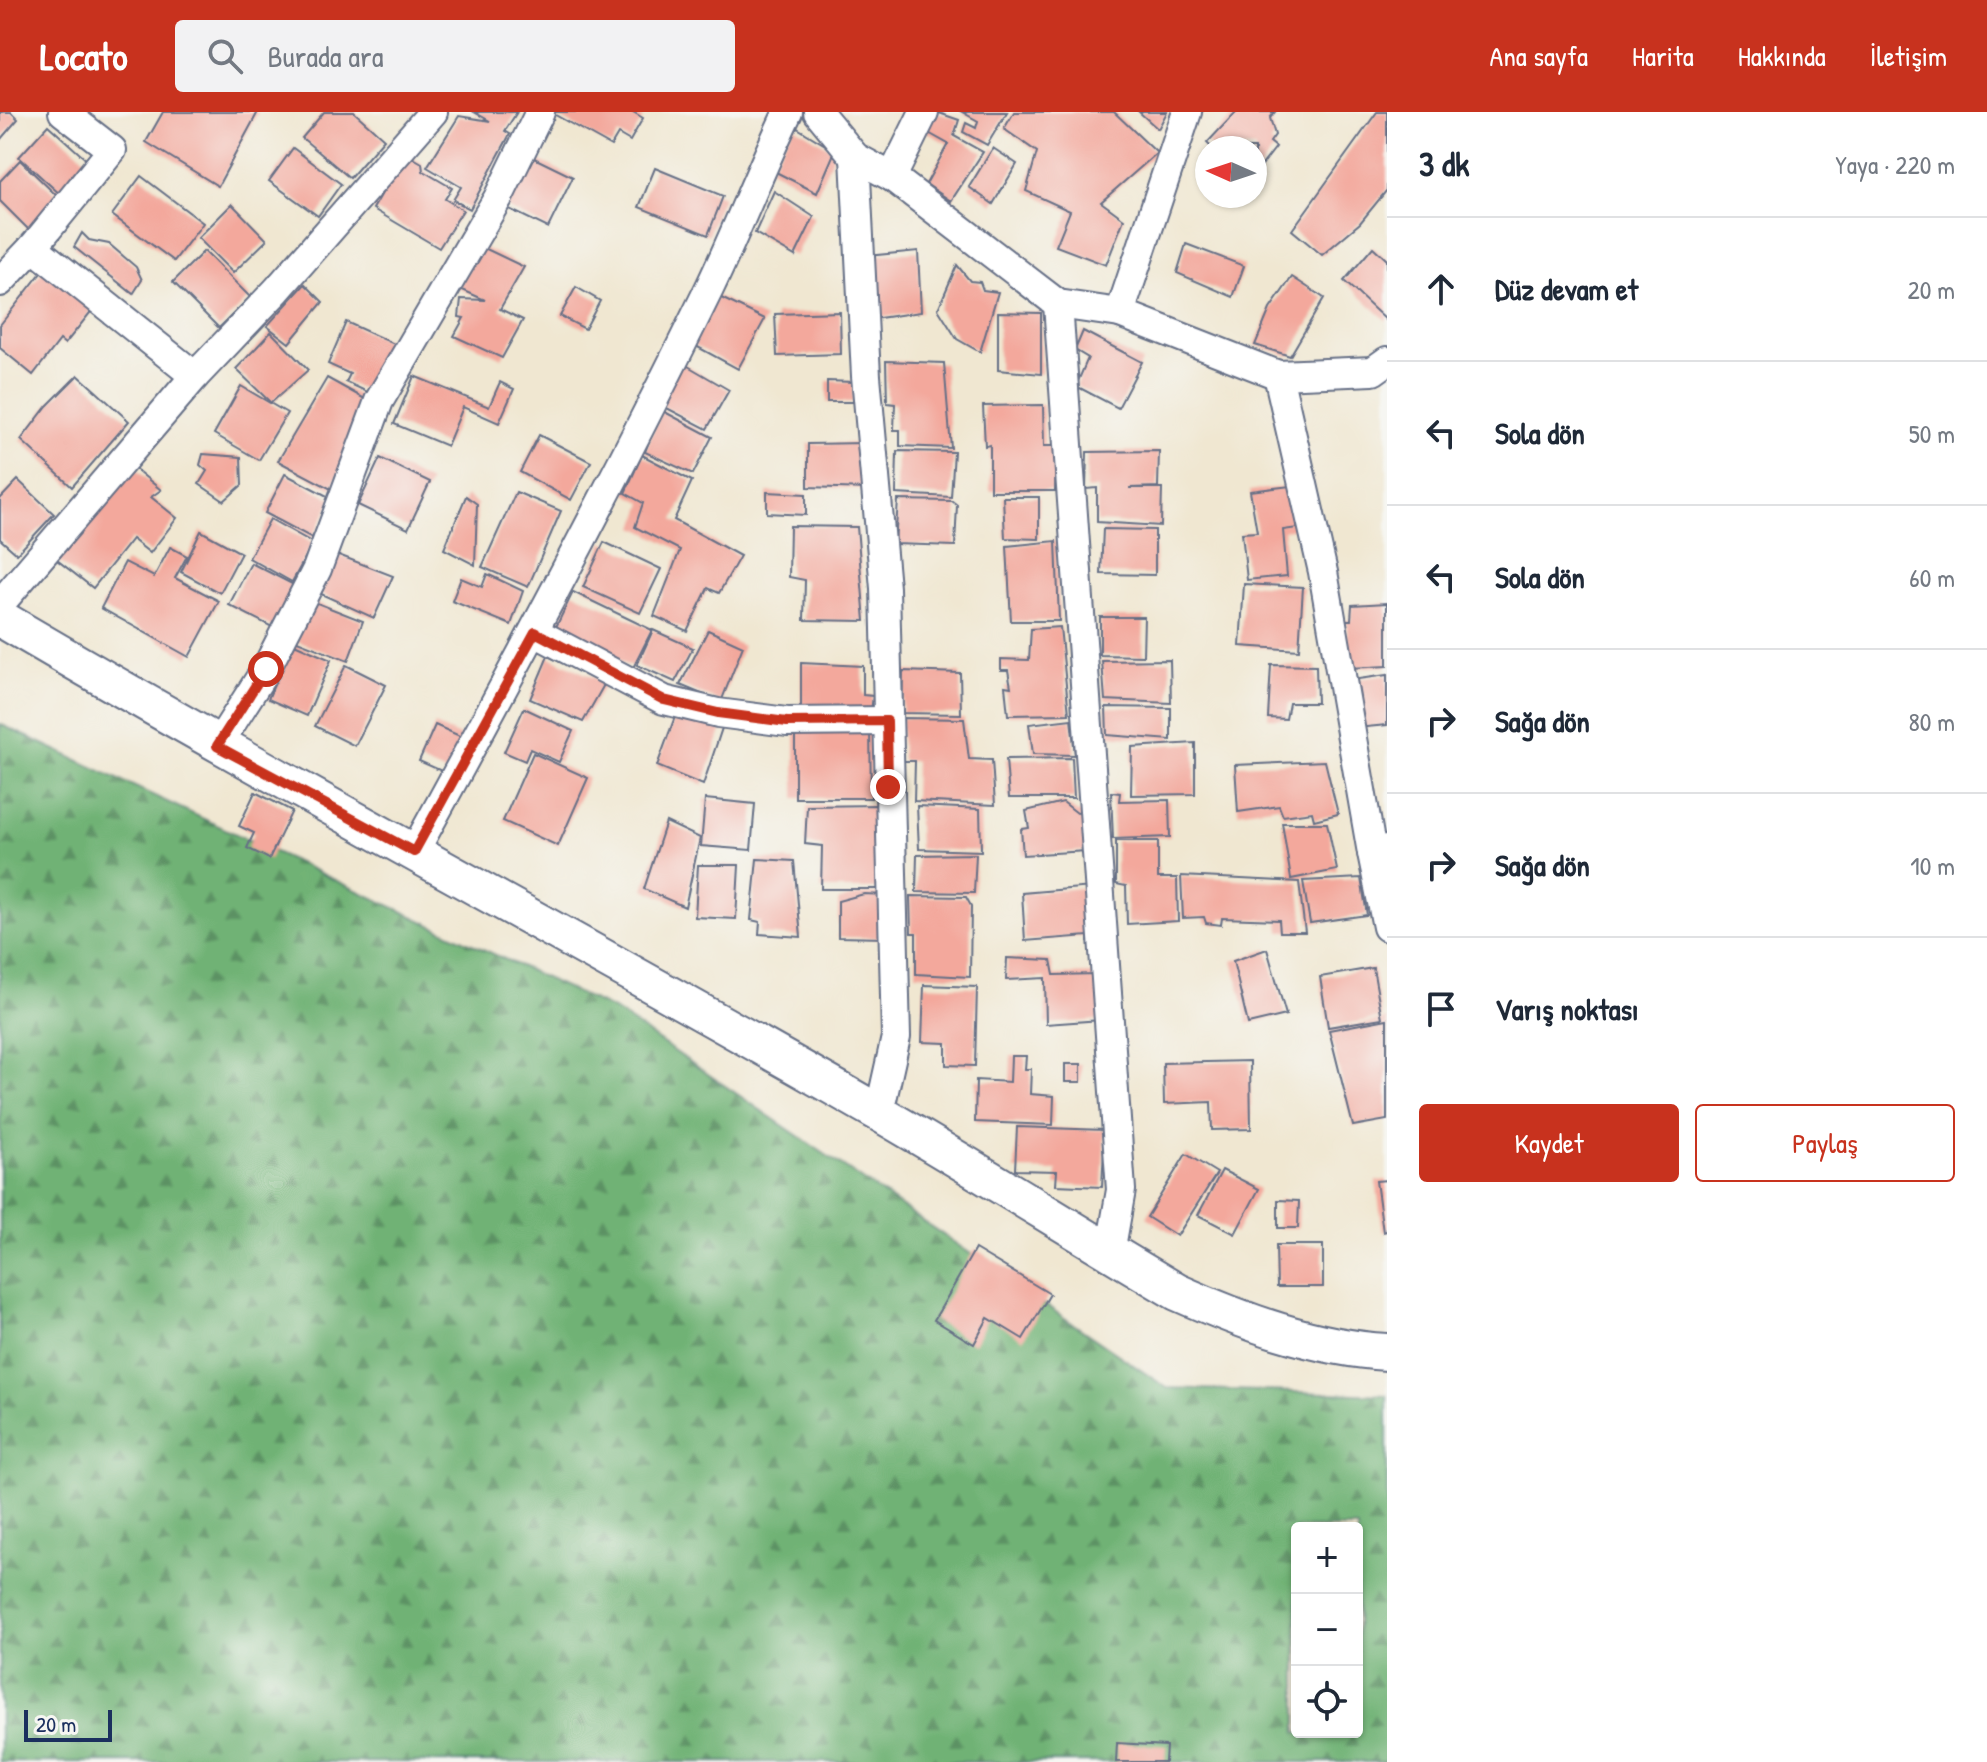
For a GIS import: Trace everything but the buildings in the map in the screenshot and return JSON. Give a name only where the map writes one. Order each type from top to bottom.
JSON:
[{"type":"street","points":[[0,282],[33,247],[112,150],[63,112]]},
{"type":"street","points":[[0,604],[195,376],[277,290],[433,112]]},
{"type":"street","points":[[217,746],[266,669],[317,569],[379,401],[498,198],[540,112]]},
{"type":"street","points":[[414,852],[535,632],[710,286],[788,112]]},
{"type":"street","points":[[818,112],[855,157],[892,177],[1058,304],[1120,313],[1278,375],[1382,372]]},
{"type":"street","points":[[892,177],[924,112]]},
{"type":"street","points":[[1120,313],[1187,112]]},
{"type":"street","points":[[855,157],[866,376],[885,588],[896,1037],[879,1113]]},
{"type":"street","points":[[33,247],[195,376]]},
{"type":"street","points":[[1058,304],[1121,1190],[1110,1253]]},
{"type":"street","points":[[1278,375],[1323,572],[1380,852],[1387,927]]},
{"type":"street","points":[[0,618],[217,746],[414,852],[879,1113],[1177,1292],[1230,1316],[1285,1332],[1387,1352]]},
{"type":"street","points":[[535,632],[664,700],[718,713],[787,722],[887,721]]},
{"type":"green space","points":[[0,724],[614,1010],[1167,1388],[1387,1395],[1387,1762],[0,1762]]},
{"type":"route","points":[[266,669],[217,746],[414,852],[535,632],[664,700],[718,713],[787,722],[887,721],[888,787]]}]
